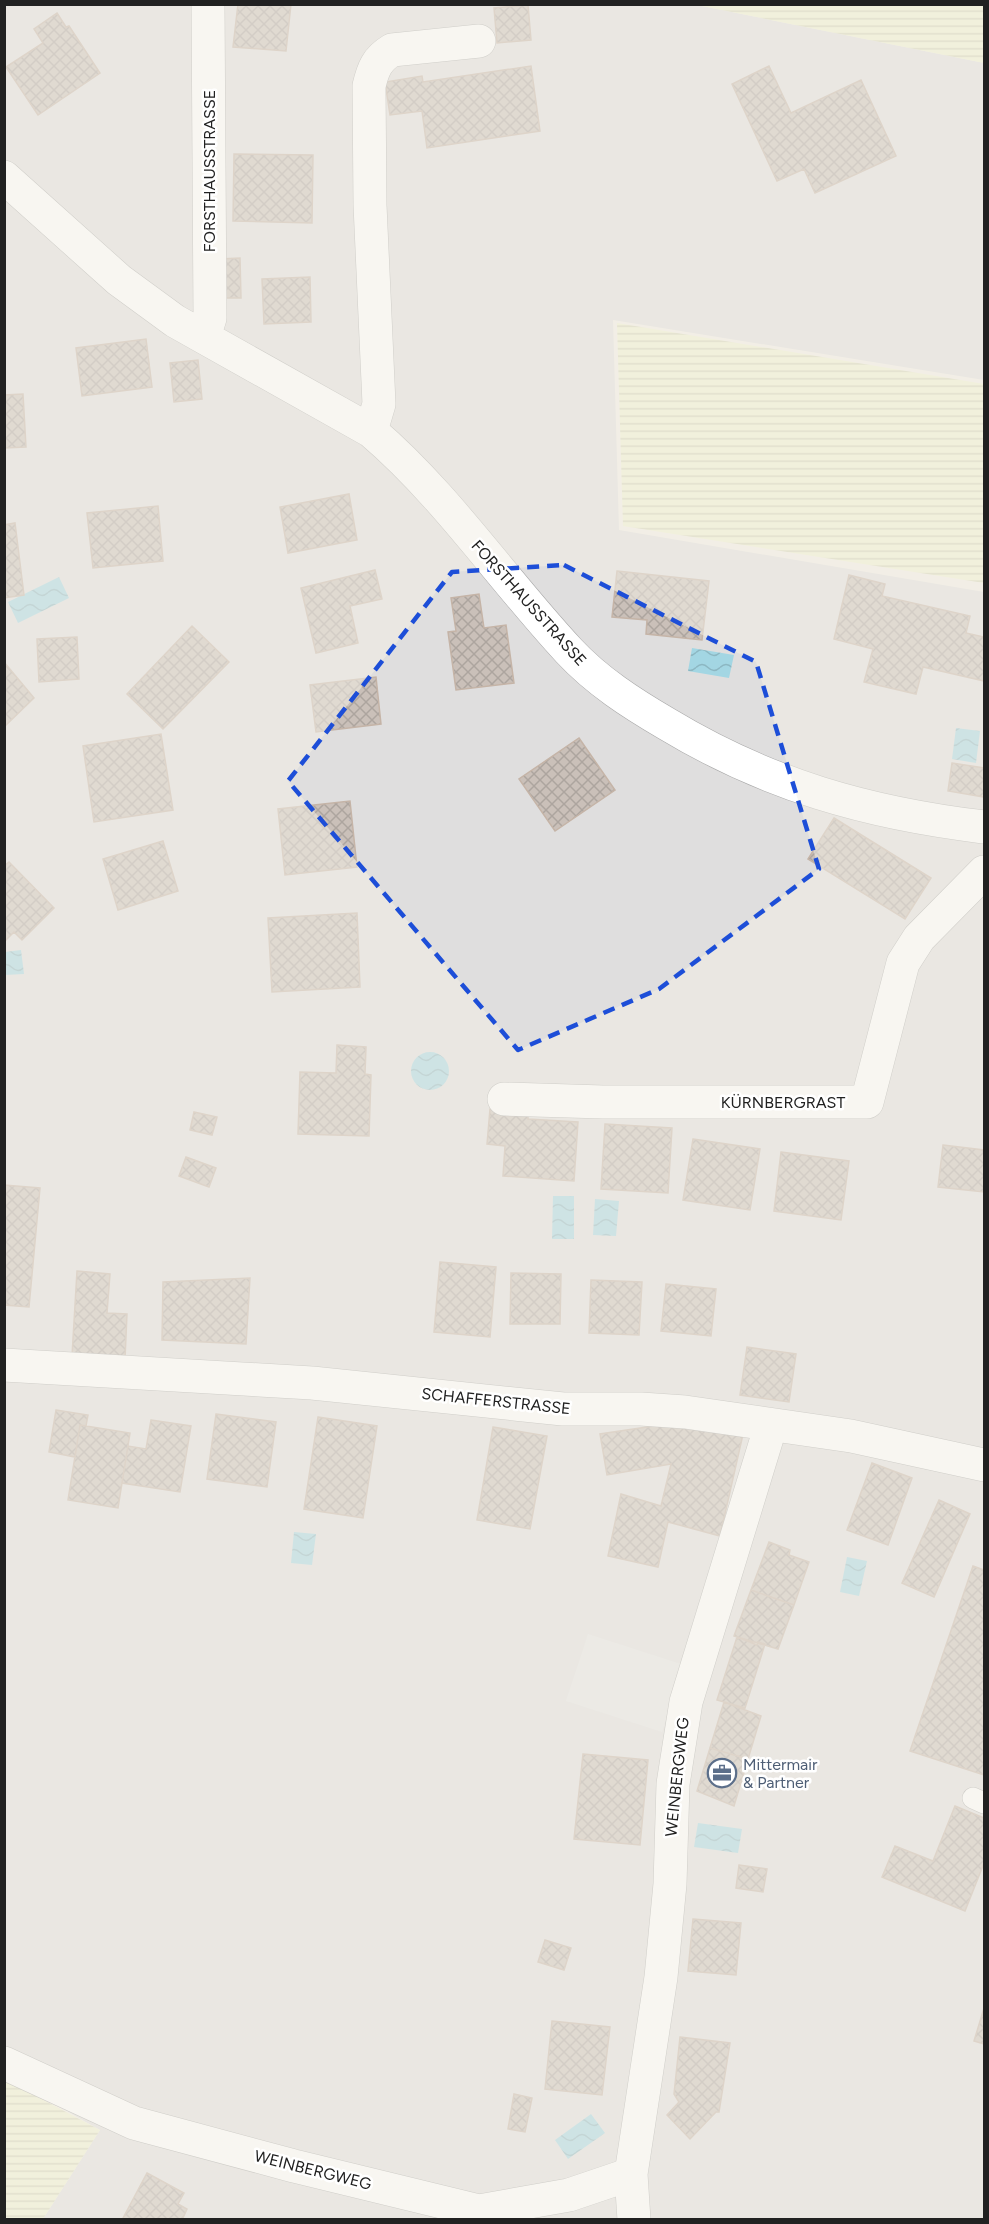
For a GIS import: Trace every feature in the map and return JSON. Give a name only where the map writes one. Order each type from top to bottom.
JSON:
[{"type":"street","name":"FORSTHAUSSTRASSE","points":[[204,337],[210,318],[208,4]]},
{"type":"street","points":[[371,431],[378,404],[370,205],[369,86],[374,67],[382,56],[392,50],[479,41]]},
{"type":"street","name":"FORSTHAUSSTRASSE","points":[[4,177],[119,280],[175,321],[371,431],[396,452],[432,491],[570,652],[596,677],[631,703],[723,756],[770,777],[888,812],[984,827]]},
{"type":"street","name":"KÜRNBERGRAST","points":[[504,1099],[603,1102],[867,1102],[903,963],[919,938],[984,872]]},
{"type":"street","name":"SCHAFFERSTRASSE","points":[[4,1365],[312,1383],[563,1409],[641,1409],[685,1412],[851,1436],[984,1465]]},
{"type":"street","name":"WEINBERGWEG","points":[[634,2220],[631,2174],[661,1977],[670,1884],[673,1784],[686,1702],[771,1425]]},
{"type":"street","name":"WEINBERGWEG","points":[[4,2063],[134,2123],[294,2166],[479,2211],[569,2195],[631,2174]]},
{"type":"highlighted area","points":[[564,565],[756,662],[819,869],[659,989],[518,1050],[288,781],[452,572]]},
{"type":"shaded area","points":[[5,5],[697,5],[984,63],[984,380],[613,320],[619,530],[984,592],[984,2219],[43,2219],[100,2130],[5,2076]]},
{"type":"shaded area","points":[[588,1634],[684,1665],[662,1732],[566,1701]]},
{"type":"green space","points":[[697,5],[984,5],[984,63]]},
{"type":"green space","points":[[617,323],[984,384],[984,583],[623,526]]},
{"type":"green space","points":[[4,2079],[100,2130],[43,2219],[5,2219]]},
{"type":"water","points":[[59,577],[69,598],[18,623],[8,602]]},
{"type":"water","points":[[692,648],[734,655],[729,678],[688,671]]},
{"type":"water","points":[[956,728],[980,731],[976,763],[952,759]]},
{"type":"water","points":[[21,950],[24,974],[5,975],[5,952]]},
{"type":"water","points":[[430,1052],[444,1057],[449,1071],[444,1085],[430,1090],[416,1085],[411,1071],[416,1057]]},
{"type":"water","points":[[553,1196],[574,1196],[574,1239],[552,1239]]},
{"type":"water","points":[[595,1199],[619,1201],[616,1236],[593,1235]]},
{"type":"water","points":[[294,1532],[316,1534],[312,1565],[291,1563]]},
{"type":"water","points":[[847,1557],[867,1561],[859,1596],[840,1592]]},
{"type":"water","points":[[698,1823],[742,1829],[738,1853],[694,1847]]},
{"type":"water","points":[[591,2114],[605,2133],[568,2159],[555,2140]]},
{"type":"building","points":[[238,4],[291,4],[286,51],[233,47]]},
{"type":"building","points":[[528,5],[531,40],[497,43],[494,8]]},
{"type":"building","points":[[57,13],[66,27],[69,26],[100,73],[38,115],[6,67],[43,43],[34,29]]},
{"type":"building","points":[[531,66],[540,131],[427,148],[422,111],[390,115],[385,82],[422,76],[423,82]]},
{"type":"building","points":[[769,66],[791,113],[861,80],[896,156],[815,193],[804,169],[777,181],[732,84]]},
{"type":"building","points":[[234,154],[313,155],[312,223],[233,221]]},
{"type":"building","points":[[240,258],[241,298],[220,298],[219,259]]},
{"type":"building","points":[[310,277],[311,322],[264,324],[262,279]]},
{"type":"building","points":[[146,339],[152,387],[82,396],[76,348]]},
{"type":"building","points":[[198,360],[202,399],[174,402],[170,363]]},
{"type":"building","points":[[23,394],[26,447],[4,448],[4,395]]},
{"type":"building","points":[[349,494],[357,540],[288,553],[280,507]]},
{"type":"building","points":[[158,506],[163,561],[93,568],[87,513]]},
{"type":"building","points":[[15,523],[24,595],[4,598],[4,525]]},
{"type":"building","points":[[375,570],[382,599],[350,606],[358,643],[316,653],[301,588]]},
{"type":"building","points":[[617,571],[709,581],[702,640],[646,634],[647,620],[612,617]]},
{"type":"building","points":[[849,575],[885,584],[882,596],[970,616],[966,633],[984,637],[984,681],[923,667],[916,694],[864,682],[873,649],[834,639]]},
{"type":"building","points":[[479,594],[484,628],[506,625],[514,683],[456,690],[448,632],[456,631],[451,598]]},
{"type":"building","points":[[192,626],[229,662],[163,729],[127,694]]},
{"type":"building","points":[[77,637],[79,679],[39,682],[37,639]]},
{"type":"building","points":[[4,662],[34,698],[4,727]]},
{"type":"building","points":[[376,677],[381,724],[316,732],[310,685]]},
{"type":"building","points":[[161,734],[173,810],[94,822],[83,746]]},
{"type":"building","points":[[579,738],[615,790],[555,831],[519,779]]},
{"type":"building","points":[[952,763],[984,768],[984,797],[948,791]]},
{"type":"building","points":[[350,801],[357,867],[285,875],[278,809]]},
{"type":"building","points":[[834,818],[931,878],[905,919],[808,859]]},
{"type":"building","points":[[163,841],[178,891],[118,910],[103,859]]},
{"type":"building","points":[[9,862],[54,908],[22,940],[14,932],[4,942],[4,866]]},
{"type":"building","points":[[357,913],[360,987],[272,992],[268,918]]},
{"type":"building","points":[[337,1045],[366,1047],[365,1074],[371,1075],[369,1136],[298,1134],[300,1072],[336,1073]]},
{"type":"building","points":[[490,1109],[528,1111],[528,1119],[578,1122],[574,1181],[503,1176],[505,1146],[487,1144]]},
{"type":"building","points":[[194,1112],[217,1117],[212,1135],[190,1130]]},
{"type":"building","points":[[605,1124],[672,1128],[668,1193],[601,1189]]},
{"type":"building","points":[[693,1139],[760,1149],[750,1210],[683,1200]]},
{"type":"building","points":[[943,1145],[984,1150],[984,1192],[938,1187]]},
{"type":"building","points":[[781,1152],[849,1161],[841,1220],[774,1211]]},
{"type":"building","points":[[186,1157],[216,1168],[209,1187],[179,1176]]},
{"type":"building","points":[[4,1185],[40,1188],[29,1307],[4,1305]]},
{"type":"building","points":[[440,1262],[496,1267],[490,1337],[434,1332]]},
{"type":"building","points":[[77,1271],[110,1274],[107,1313],[127,1314],[125,1359],[72,1356]]},
{"type":"building","points":[[511,1273],[561,1274],[560,1324],[510,1324]]},
{"type":"building","points":[[250,1278],[246,1344],[162,1340],[163,1282]]},
{"type":"building","points":[[591,1280],[642,1282],[639,1335],[589,1333]]},
{"type":"building","points":[[666,1284],[716,1289],[711,1336],[661,1331]]},
{"type":"building","points":[[747,1347],[796,1354],[789,1402],[740,1395]]},
{"type":"building","points":[[56,1410],[88,1415],[86,1426],[80,1425],[75,1457],[49,1452]]},
{"type":"building","points":[[216,1414],[276,1422],[267,1487],[207,1479]]},
{"type":"building","points":[[318,1417],[377,1426],[363,1518],[304,1509]]},
{"type":"building","points":[[151,1420],[191,1426],[180,1492],[122,1483],[128,1446],[146,1449]]},
{"type":"building","points":[[681,1422],[744,1430],[720,1536],[668,1522],[658,1567],[608,1556],[621,1494],[661,1506],[671,1464],[607,1475],[600,1434]]},
{"type":"building","points":[[80,1425],[130,1433],[118,1508],[68,1500]]},
{"type":"building","points":[[493,1427],[547,1436],[530,1529],[477,1520]]},
{"type":"building","points":[[872,1463],[912,1478],[888,1545],[847,1530]]},
{"type":"building","points":[[939,1500],[970,1514],[934,1597],[902,1583]]},
{"type":"building","points":[[769,1542],[790,1550],[789,1555],[809,1562],[794,1605],[751,1590]]},
{"type":"building","points":[[973,1566],[984,1570],[984,1712],[982,1719],[984,1719],[984,1775],[910,1751]]},
{"type":"building","points":[[751,1590],[794,1605],[778,1649],[734,1636]]},
{"type":"building","points":[[737,1637],[757,1645],[758,1642],[765,1644],[745,1708],[717,1700]]},
{"type":"building","points":[[724,1702],[761,1716],[748,1759],[710,1748]]},
{"type":"building","points":[[710,1748],[748,1759],[734,1806],[697,1791]]},
{"type":"building","points":[[583,1754],[648,1760],[640,1845],[574,1839]]},
{"type":"building","points":[[955,1806],[984,1818],[984,1863],[965,1911],[882,1877],[895,1846],[933,1861]]},
{"type":"building","points":[[739,1865],[767,1869],[763,1892],[736,1888]]},
{"type":"building","points":[[693,1919],[741,1923],[736,1975],[688,1971]]},
{"type":"building","points":[[545,1940],[571,1948],[564,1970],[538,1962]]},
{"type":"building","points":[[984,2008],[984,2044],[974,2041]]},
{"type":"building","points":[[552,2021],[610,2027],[602,2095],[545,2089]]},
{"type":"building","points":[[680,2037],[730,2043],[719,2112],[716,2112],[690,2139],[667,2115],[679,2102],[674,2094]]},
{"type":"building","points":[[514,2094],[532,2098],[525,2132],[508,2129]]},
{"type":"building","points":[[147,2173],[184,2193],[178,2204],[187,2209],[182,2220],[122,2220]]},
{"type":"place","name":"Mittermair & Partner","points":[[722,1773]]}]
